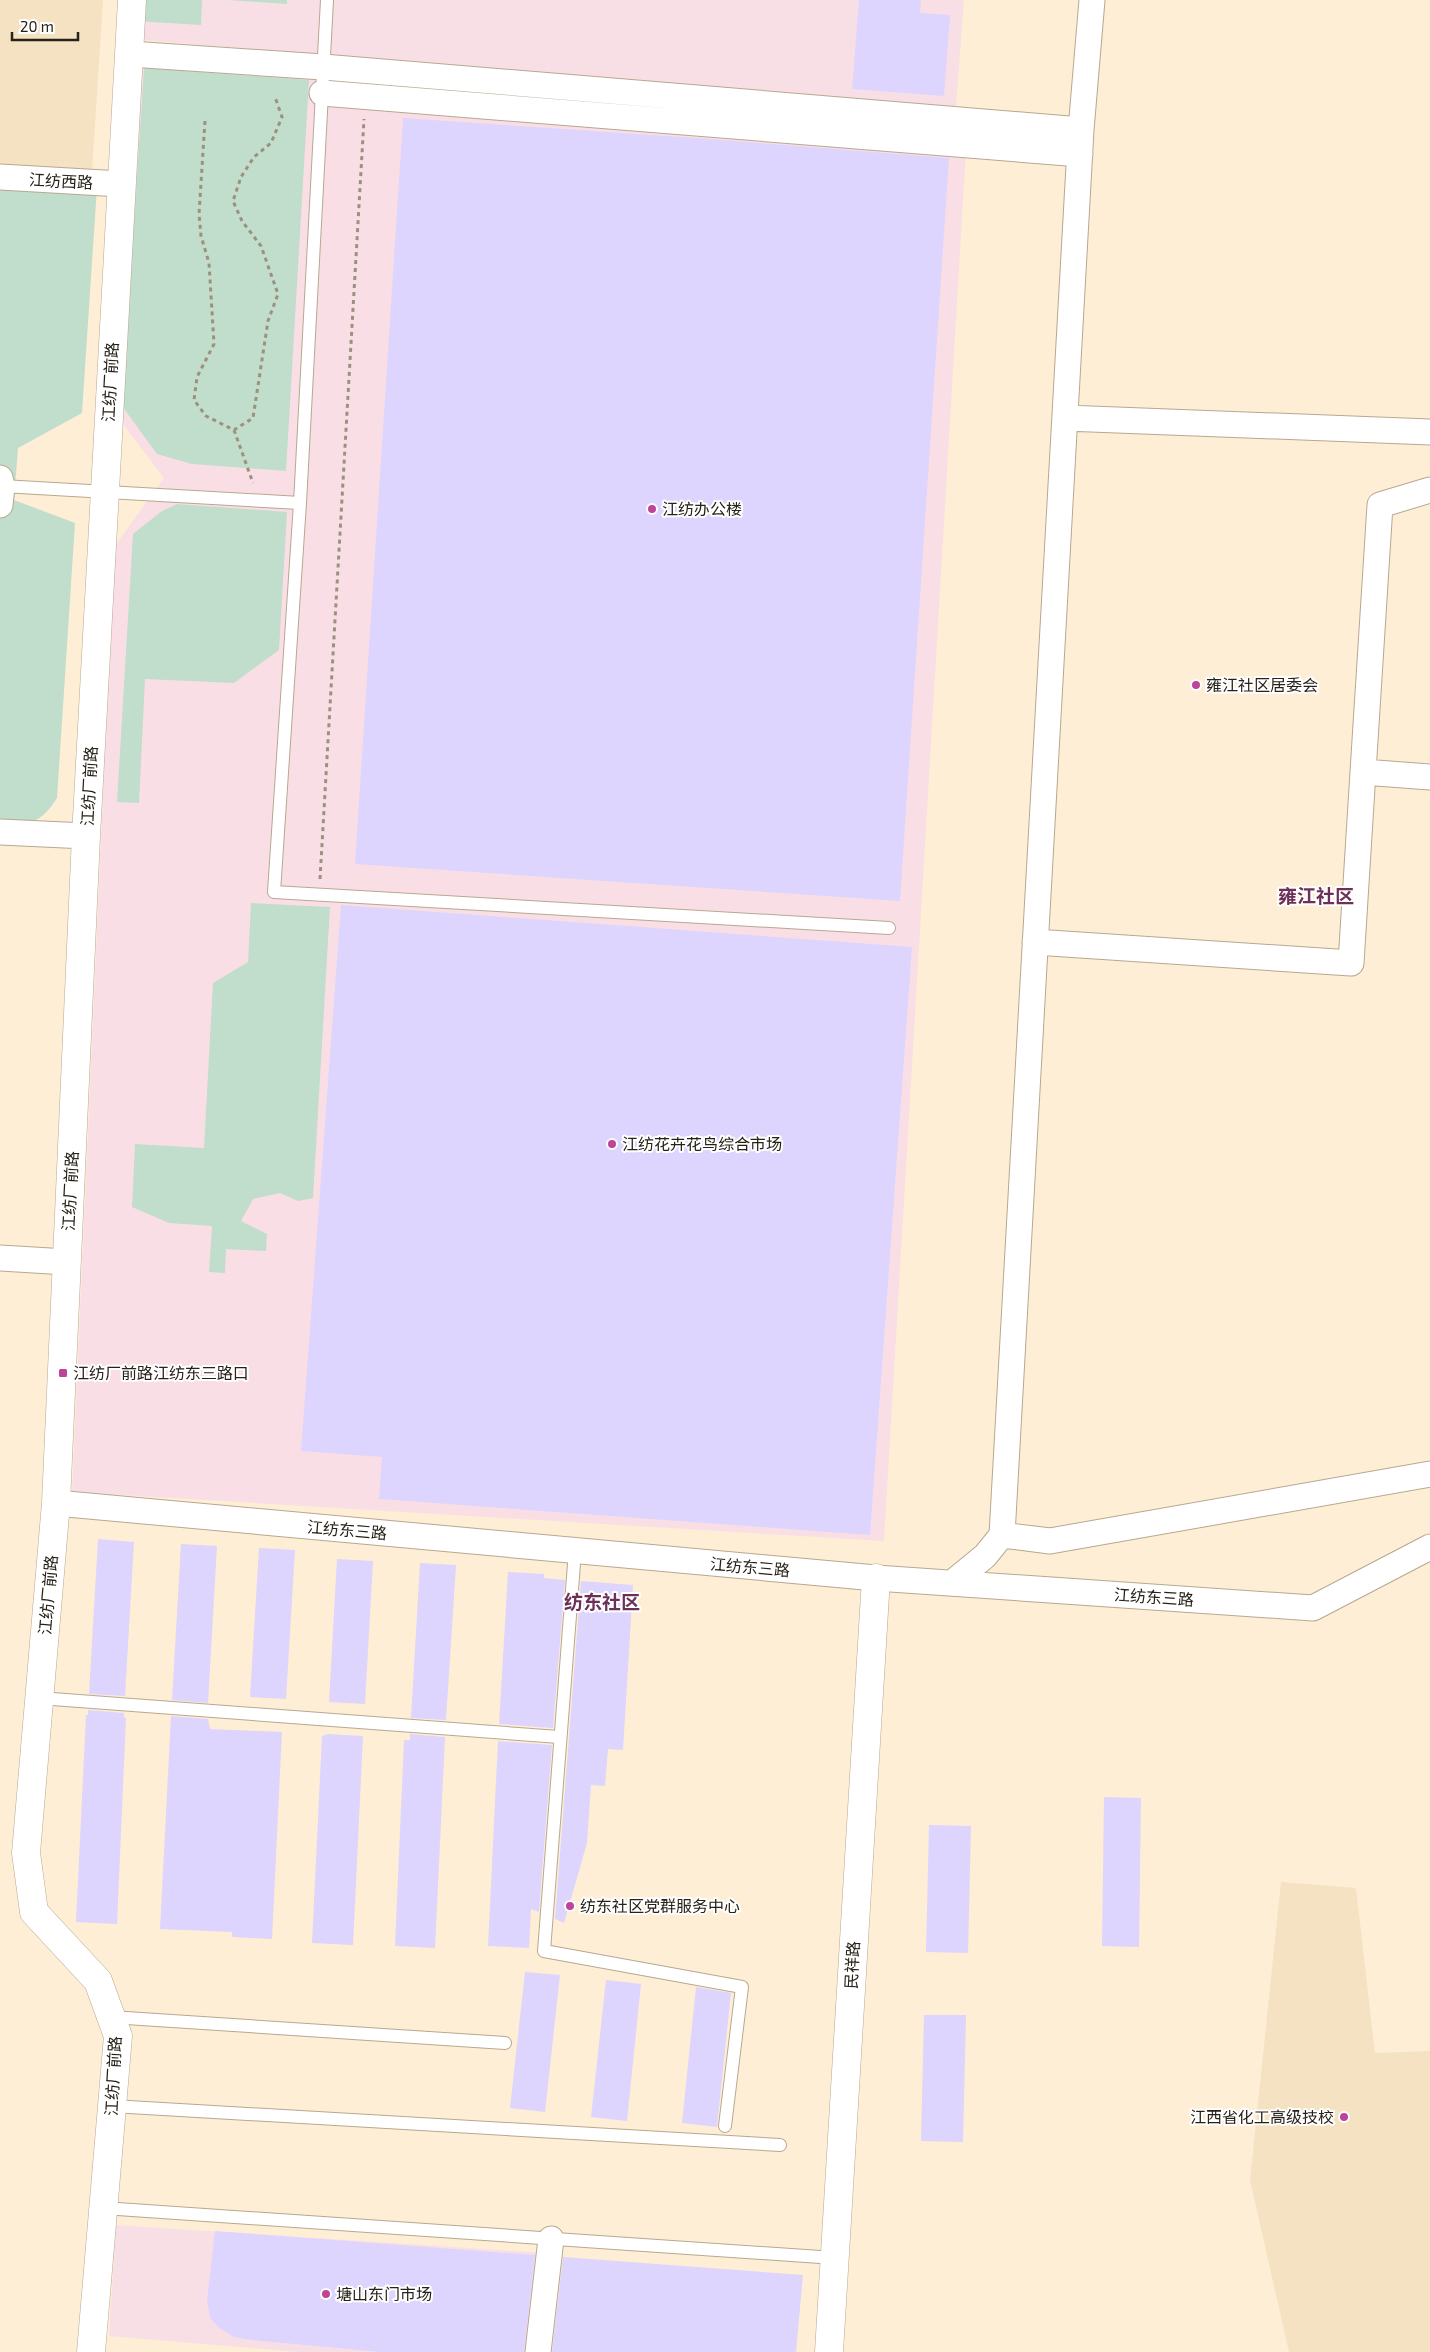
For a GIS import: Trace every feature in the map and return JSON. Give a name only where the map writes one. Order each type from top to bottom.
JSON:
[{"type":"main road","name":"江纺厂前路","points":[[91,2352],[118,2036],[98,1981],[34,1912],[26,1853],[56,1503],[86,836],[132,0]]},
{"type":"main road","name":"民祥路","points":[[829,2352],[834,2258],[883,1579]]},
{"type":"main road","name":"民祥路","points":[[842,2352],[883,1579]]},
{"type":"street","points":[[952,1583],[985,1556],[1002,1535],[1080,142],[1092,0]]},
{"type":"street","points":[[130,54],[323,67],[1080,142]]},
{"type":"street","points":[[322,93],[1080,142]]},
{"type":"street","name":"江纺西路","points":[[0,178],[121,184]]},
{"type":"street","points":[[1065,418],[1430,432]]},
{"type":"street","points":[[1035,942],[1351,963],[1380,505],[1430,490]]},
{"type":"street","points":[[1363,772],[1430,777]]},
{"type":"street","points":[[0,832],[86,836]]},
{"type":"street","points":[[0,1258],[67,1262]]},
{"type":"street","points":[[1002,1535],[1050,1541],[1430,1474]]},
{"type":"street","name":"江纺东三路","points":[[56,1503],[883,1579],[1313,1608],[1430,1547]]},
{"type":"street","points":[[538,2352],[551,2239]]},
{"type":"lane","points":[[327,0],[300,503],[274,892],[889,928]]},
{"type":"lane","points":[[1,490],[300,503]]},
{"type":"lane","points":[[575,1551],[559,1737],[544,1951],[742,1987],[724,2126]]},
{"type":"lane","points":[[40,1698],[559,1737]]},
{"type":"lane","points":[[111,2017],[505,2044]]},
{"type":"lane","points":[[112,2106],[780,2145]]},
{"type":"lane","points":[[103,2208],[834,2258]]},
{"type":"path","points":[[234,430],[253,418],[268,321],[278,294],[261,246],[242,221],[232,201],[241,177],[254,157],[271,143],[282,117],[275,96]]},
{"type":"path","points":[[320,895],[365,97]]},
{"type":"path","points":[[205,121],[199,214],[201,236],[209,263],[214,344],[197,377],[194,400],[206,416],[234,430],[259,500]]},
{"type":"shaded area","points":[[0,0],[103,0],[92,171],[0,166]]},
{"type":"shaded area","points":[[145,0],[964,0],[956,107],[141,40]]},
{"type":"shaded area","points":[[142,65],[967,133],[884,1541],[72,1492],[114,547],[164,478],[119,419]]},
{"type":"shaded area","name":"江西省化工高级技校","points":[[1281,1882],[1356,1888],[1375,2053],[1430,2051],[1430,2352],[1289,2352],[1250,2180]]},
{"type":"shaded area","name":"塘山东门市场","points":[[116,2225],[544,2253],[535,2352],[297,2352],[109,2336]]},
{"type":"green space","points":[[137,0],[202,0],[201,25],[136,21]]},
{"type":"green space","points":[[228,0],[287,0],[287,4]]},
{"type":"green space","points":[[144,68],[309,80],[286,471],[192,464],[157,454],[122,406]]},
{"type":"green space","points":[[0,182],[97,187],[82,413],[18,448],[14,500],[75,523],[57,798],[45,814],[39,818],[19,823],[0,822]]},
{"type":"green space","points":[[177,504],[287,512],[279,650],[234,683],[145,679],[139,803],[117,802],[133,534],[162,511]]},
{"type":"green space","points":[[251,903],[330,907],[313,1198],[298,1201],[280,1193],[253,1199],[241,1221],[267,1234],[266,1251],[226,1249],[225,1273],[209,1272],[212,1226],[169,1223],[132,1207],[135,1144],[204,1148],[213,983],[248,962]]},
{"type":"building","points":[[859,0],[921,0],[920,13],[950,15],[944,96],[852,89]]},
{"type":"building","name":"江纺办公楼","points":[[403,118],[697,138],[949,158],[900,901],[355,864]]},
{"type":"building","name":"江纺花卉花鸟综合市场","points":[[341,905],[912,947],[870,1535],[379,1499],[382,1457],[301,1451]]},
{"type":"building","points":[[98,1539],[134,1542],[125,1696],[89,1694]]},
{"type":"building","points":[[181,1544],[217,1546],[208,1703],[172,1700]]},
{"type":"building","points":[[259,1548],[295,1550],[286,1699],[250,1697]]},
{"type":"building","points":[[337,1559],[373,1561],[365,1704],[329,1702]]},
{"type":"building","points":[[420,1563],[456,1565],[446,1720],[411,1718]]},
{"type":"building","points":[[508,1572],[544,1574],[544,1578],[565,1580],[553,1728],[499,1724]]},
{"type":"building","points":[[581,1581],[633,1585],[623,1750],[608,1749],[605,1786],[591,1785],[587,1843],[564,1923],[555,1919]]},
{"type":"building","points":[[88,1710],[124,1713],[126,1718],[117,1924],[76,1922],[86,1715],[88,1715]]},
{"type":"building","points":[[171,1716],[208,1719],[210,1729],[282,1732],[272,1939],[232,1937],[232,1932],[160,1929]]},
{"type":"building","points":[[328,1734],[363,1736],[353,1945],[312,1943],[322,1736]]},
{"type":"building","points":[[410,1734],[445,1737],[435,1948],[395,1946],[404,1740],[410,1740]]},
{"type":"building","points":[[498,1741],[552,1745],[539,1912],[531,1909],[529,1948],[488,1946]]},
{"type":"building","points":[[1104,1797],[1141,1798],[1139,1947],[1102,1946]]},
{"type":"building","points":[[929,1825],[971,1826],[968,1953],[926,1952]]},
{"type":"building","points":[[525,1972],[560,1975],[545,2112],[510,2108]]},
{"type":"building","points":[[606,1980],[641,1984],[627,2121],[591,2117]]},
{"type":"building","points":[[696,1987],[731,1993],[717,2127],[682,2123]]},
{"type":"building","points":[[924,2015],[966,2015],[963,2142],[921,2141]]},
{"type":"building","name":"塘山东门市场","points":[[215,2231],[535,2255],[524,2352],[380,2352],[234,2337],[219,2328],[210,2318],[207,2300]]},
{"type":"building","points":[[563,2257],[803,2275],[796,2352],[552,2352]]},
{"type":"place","name":"江纺办公楼","points":[[652,509]]},
{"type":"place","name":"雍江社区居委会","points":[[1196,685]]},
{"type":"place","name":"江纺花卉花鸟综合市场","points":[[612,1144]]},
{"type":"place","name":"江纺厂前路江纺东三路口","points":[[63,1373]]},
{"type":"place","name":"纺东社区党群服务中心","points":[[570,1906]]},
{"type":"place","name":"江西省化工高级技校","points":[[1344,2117]]},
{"type":"place","name":"塘山东门市场","points":[[326,2294]]},
{"type":"district","name":"雍江社区","points":[[1316,896]]},
{"type":"district","name":"纺东社区","points":[[602,1602]]}]
